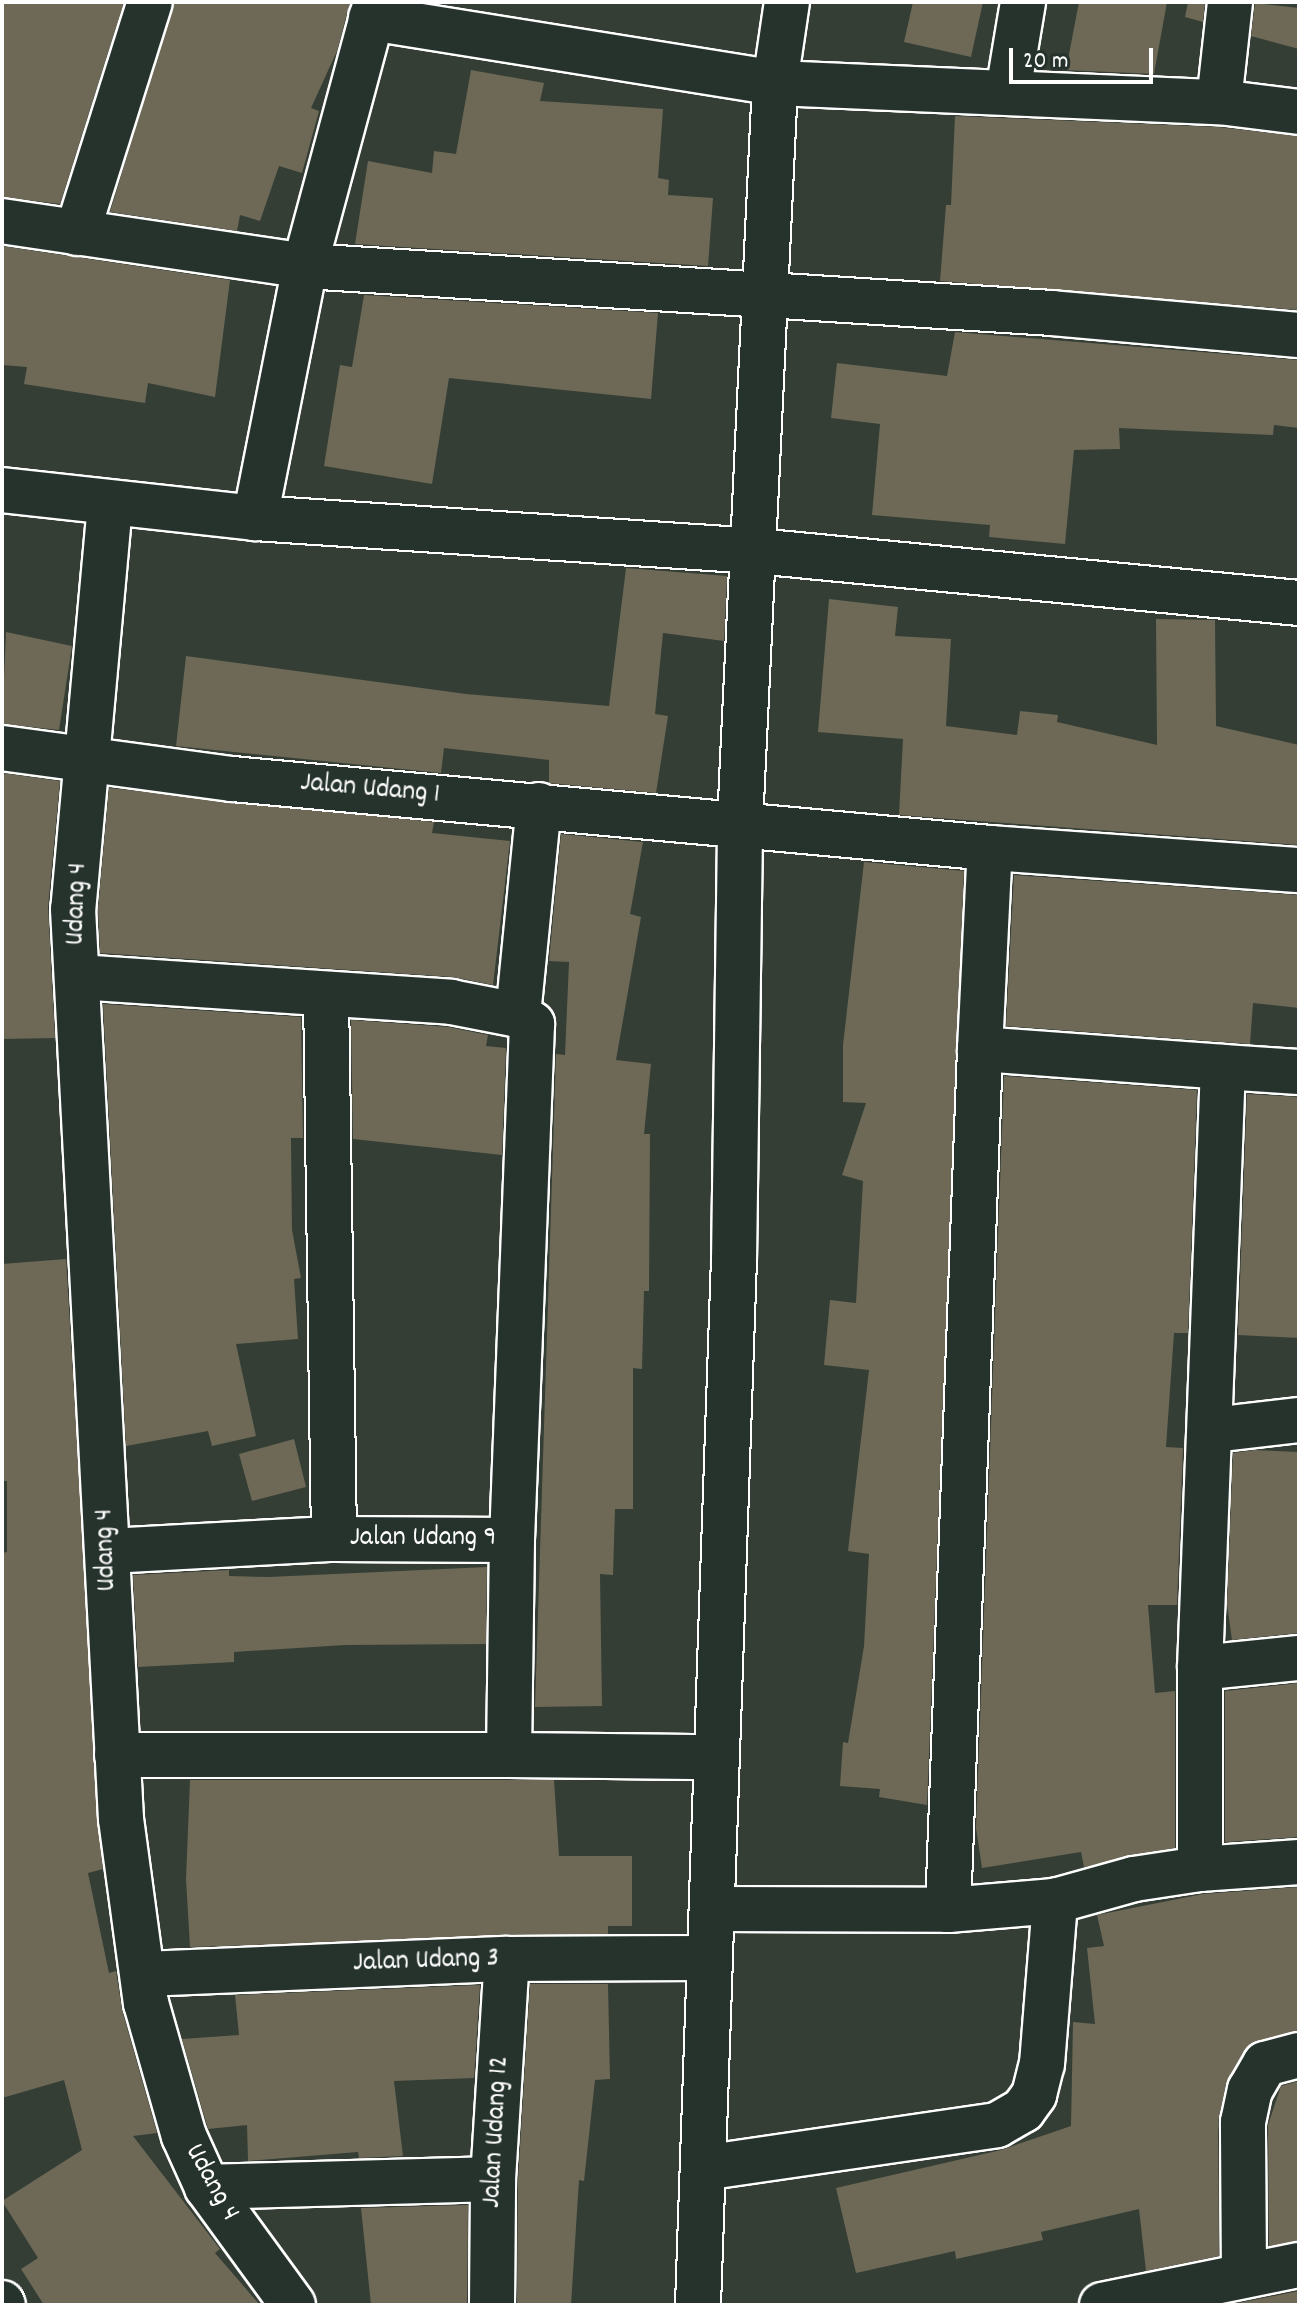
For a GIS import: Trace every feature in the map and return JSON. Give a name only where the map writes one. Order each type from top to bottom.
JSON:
[{"type":"street","points":[[77,233],[150,2]]},
{"type":"street","points":[[698,2305],[734,1261],[740,823],[756,551],[775,83],[787,2]]},
{"type":"street","points":[[1008,92],[1023,2]]},
{"type":"street","points":[[1219,102],[1230,2]]},
{"type":"street","points":[[255,518],[305,266],[374,10],[775,83],[1219,102],[1299,112]]},
{"type":"street","points":[[2,221],[305,266],[1052,313],[1299,335]]},
{"type":"street","points":[[2,490],[110,505],[255,518],[756,551],[1299,603]]},
{"type":"street","name":"Udang 4","points":[[110,505],[90,757],[73,909],[109,1551],[117,1755],[144,1974],[164,2078],[207,2187],[293,2305]]},
{"type":"street","name":"Jalan Udang 1","points":[[2,748],[90,757],[232,779],[990,848],[1299,870]]},
{"type":"street","points":[[518,1015],[539,805]]},
{"type":"street","points":[[948,1910],[990,848]]},
{"type":"street","points":[[78,977],[451,1002],[518,1015],[532,1024],[512,1540],[509,1755]]},
{"type":"street","points":[[326,996],[334,1539]]},
{"type":"street","points":[[980,1049],[1299,1072]]},
{"type":"street","points":[[1200,1869],[1200,1668],[1212,1430],[1223,1067]]},
{"type":"street","points":[[1212,1430],[1299,1420]]},
{"type":"street","name":"Jalan Udang 9","points":[[109,1551],[334,1539],[512,1540]]},
{"type":"street","points":[[1200,1668],[1299,1658]]},
{"type":"street","points":[[117,1755],[716,1757]]},
{"type":"street","points":[[714,1909],[948,1910],[1055,1901],[1134,1879],[1200,1869],[1299,1862]]},
{"type":"street","points":[[703,2168],[997,2125],[1023,2110],[1034,2095],[1042,2064],[1055,1901]]},
{"type":"street","name":"Jalan Udang 3","points":[[144,1974],[507,1959],[709,1958]]},
{"type":"street","name":"Jalan Udang 12","points":[[492,2305],[493,2179],[507,1959]]},
{"type":"street","points":[[1244,2275],[1243,2122],[1250,2090],[1265,2064],[1299,2055]]},
{"type":"street","points":[[207,2187],[493,2179]]},
{"type":"street","points":[[1102,2305],[1299,2265]]},
{"type":"building","points":[[2,2],[124,2],[60,204],[2,197]]},
{"type":"building","points":[[174,2],[350,2],[337,51],[311,108],[319,111],[302,173],[279,166],[260,221],[240,215],[237,231],[110,212]]},
{"type":"building","points":[[913,2],[983,2],[971,57],[904,42]]},
{"type":"building","points":[[1079,2],[1167,2],[1154,74],[1066,70]]},
{"type":"building","points":[[1188,2],[1205,2],[1203,22],[1185,17]]},
{"type":"building","points":[[1255,3],[1299,8],[1299,49],[1251,36]]},
{"type":"building","points":[[471,70],[544,83],[540,101],[663,109],[658,178],[669,180],[668,195],[713,198],[708,266],[355,244],[368,161],[432,173],[434,151],[456,154]]},
{"type":"building","points":[[955,116],[1217,127],[1299,136],[1299,310],[940,281],[946,205],[951,205]]},
{"type":"building","points":[[2,246],[230,280],[215,397],[148,383],[145,403],[24,384],[27,367],[2,365]]},
{"type":"building","points":[[364,295],[658,313],[651,399],[449,378],[432,484],[324,466],[340,365],[352,367]]},
{"type":"building","points":[[955,332],[1299,360],[1299,428],[1274,425],[1273,435],[1119,428],[1120,449],[1074,450],[1065,544],[989,537],[990,525],[872,515],[880,424],[831,418],[837,363],[947,376]]},
{"type":"building","points":[[626,568],[727,576],[724,641],[663,633],[655,714],[668,716],[656,793],[549,783],[549,760],[444,748],[441,773],[176,746],[186,656],[466,694],[609,706]]},
{"type":"building","points":[[829,599],[898,607],[895,636],[951,639],[946,726],[1017,735],[1020,711],[1058,715],[1057,722],[1157,745],[1156,619],[1215,620],[1216,726],[1299,745],[1299,845],[899,815],[903,739],[818,732]]},
{"type":"building","points":[[6,632],[72,646],[59,730],[2,724]]},
{"type":"building","points":[[2,773],[60,781],[48,907],[55,1038],[2,1039]]},
{"type":"building","points":[[109,788],[434,822],[432,833],[510,841],[493,985],[453,977],[100,953],[98,909]]},
{"type":"building","points":[[561,834],[643,842],[630,914],[641,917],[616,1060],[651,1064],[644,1134],[650,1134],[649,1291],[644,1291],[642,1369],[633,1368],[633,1509],[615,1509],[613,1575],[600,1574],[602,1706],[535,1707],[556,1054],[565,1055],[569,962],[549,961]]},
{"type":"building","points":[[864,862],[964,871],[927,1805],[879,1797],[880,1789],[840,1786],[843,1742],[848,1743],[864,1646],[869,1554],[848,1551],[869,1370],[824,1365],[830,1300],[856,1303],[863,1181],[842,1175],[866,1103],[843,1102],[843,1045]]},
{"type":"building","points":[[1014,875],[1299,895],[1299,1008],[1253,1003],[1250,1044],[1006,1026]]},
{"type":"building","points":[[103,1004],[301,1017],[303,1138],[291,1138],[292,1230],[301,1278],[294,1279],[298,1339],[236,1344],[256,1436],[212,1446],[208,1431],[126,1446]]},
{"type":"building","points":[[351,1020],[448,1027],[488,1035],[486,1046],[506,1048],[502,1155],[353,1139]]},
{"type":"building","points":[[1004,1076],[1197,1090],[1188,1333],[1174,1333],[1166,1447],[1183,1448],[1177,1605],[1148,1605],[1155,1693],[1175,1691],[1175,1848],[1084,1867],[1081,1852],[982,1868],[976,1828]]},
{"type":"building","points":[[1247,1094],[1299,1097],[1299,1338],[1238,1335]]},
{"type":"building","points":[[66,1259],[103,1869],[88,1873],[109,1973],[116,1971],[122,2010],[157,2133],[133,2136],[220,2249],[215,2253],[260,2305],[44,2305],[21,2269],[38,2258],[2,2201],[82,2150],[64,2080],[2,2098],[2,1553],[7,1552],[7,1481],[2,1481],[2,1264]]},
{"type":"building","points":[[294,1439],[306,1487],[252,1501],[239,1454]]},
{"type":"building","points":[[1255,1450],[1299,1452],[1299,1633],[1232,1640],[1227,1604],[1233,1453]]},
{"type":"building","points":[[487,1567],[486,1644],[345,1645],[234,1652],[234,1662],[138,1667],[133,1575],[229,1570],[229,1576],[269,1577]]},
{"type":"building","points":[[1299,1683],[1299,1837],[1225,1842],[1225,1691]]},
{"type":"building","points":[[190,1780],[554,1780],[559,1856],[632,1856],[632,1926],[608,1926],[608,1934],[190,1947],[186,1879]]},
{"type":"building","points":[[1299,1887],[1299,2031],[1250,2044],[1226,2084],[1218,2122],[1219,2256],[1146,2271],[1139,2209],[1041,2232],[1043,2240],[956,2259],[955,2251],[856,2273],[836,2188],[1001,2150],[1071,2126],[1073,2022],[1095,2024],[1087,1948],[1104,1946],[1097,1915],[1203,1894]]},
{"type":"building","points":[[530,1984],[608,1984],[610,2079],[595,2080],[584,2181],[579,2180],[571,2305],[517,2305],[518,2180]]},
{"type":"building","points":[[480,1985],[474,2078],[394,2081],[403,2156],[359,2158],[358,2152],[248,2161],[247,2125],[208,2129],[182,2039],[239,2035],[235,1995]]},
{"type":"building","points":[[1299,2081],[1299,2241],[1269,2246],[1268,2125],[1281,2086]]},
{"type":"building","points":[[468,2205],[467,2305],[371,2305],[361,2208]]},
{"type":"building","points":[[1299,2291],[1299,2305],[1228,2305]]}]
